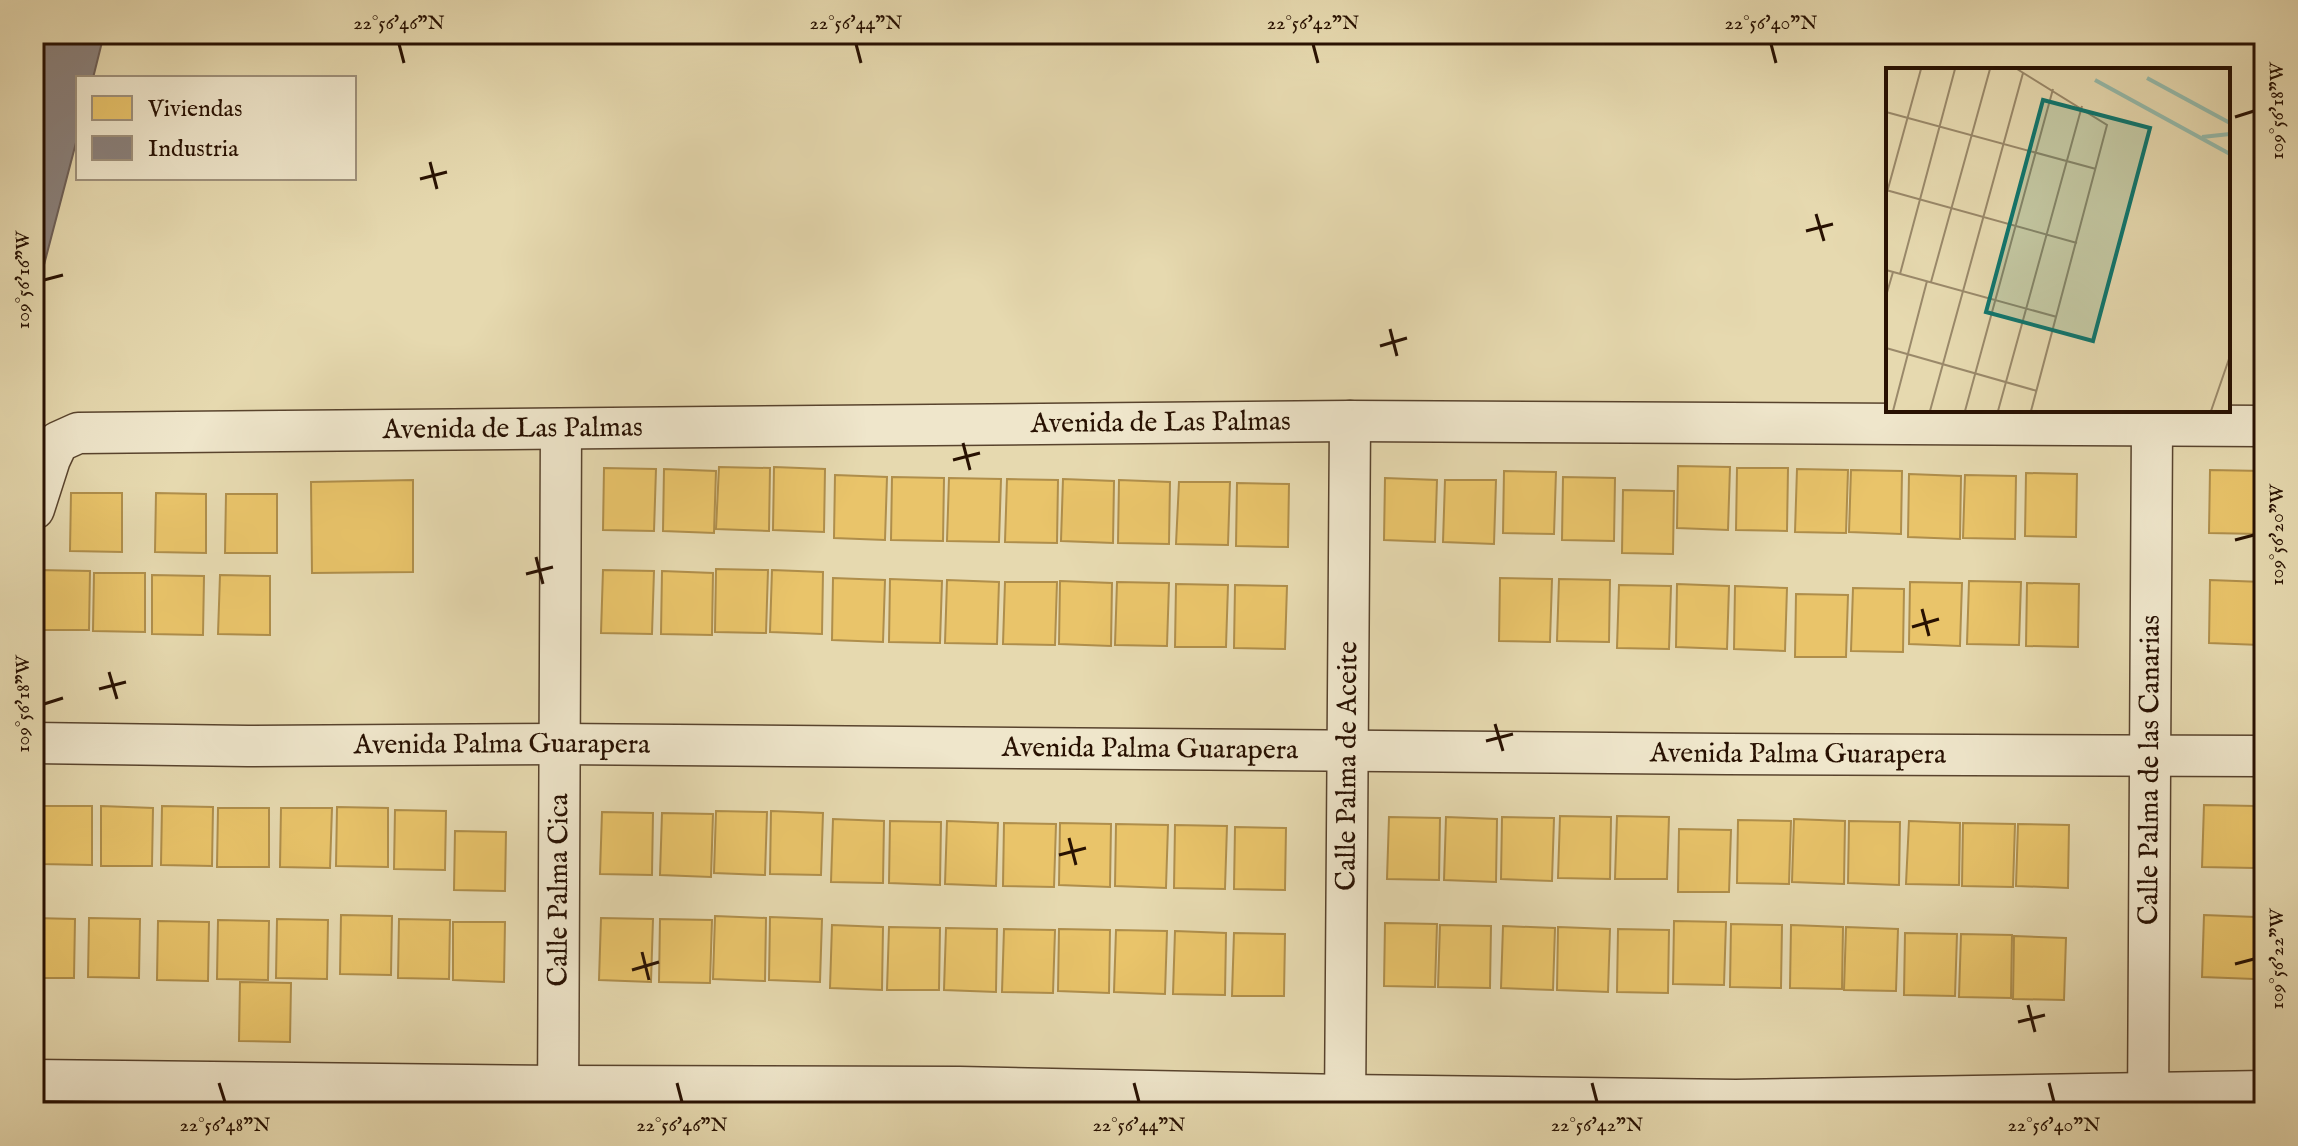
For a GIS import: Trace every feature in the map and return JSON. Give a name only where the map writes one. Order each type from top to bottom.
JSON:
[{"type":"street","name":"Avenida de Las Palmas","points":[[34,509],[58,442],[78,433],[1350,421],[2264,426]]},
{"type":"street","name":"Calle Palma de Aceite","points":[[1345,1104],[1350,421]]},
{"type":"street","name":"Calle Palma de las Canarias","points":[[2148,1102],[2152,426]]},
{"type":"street","name":"Calle Palma Cica","points":[[558,1099],[561,430]]},
{"type":"street","name":"Avenida Palma Guarapera","points":[[34,743],[2264,756]]},
{"type":"street","points":[[34,1080],[558,1099],[960,1087],[1345,1104],[1736,1100],[2148,1102],[2264,1091]]},
{"type":"building: Viviendas","points":[[1678,466],[1730,467],[1728,530],[1677,528]]},
{"type":"building: Viviendas","points":[[719,467],[770,468],[769,531],[716,529]]},
{"type":"building: Viviendas","points":[[774,467],[825,469],[824,532],[773,530]]},
{"type":"building: Viviendas","points":[[604,468],[656,469],[654,531],[603,530]]},
{"type":"building: Viviendas","points":[[1737,468],[1788,468],[1787,531],[1736,530]]},
{"type":"building: Viviendas","points":[[664,469],[716,471],[714,533],[663,531]]},
{"type":"building: Viviendas","points":[[1797,469],[1848,470],[1846,533],[1795,532]]},
{"type":"building: Viviendas","points":[[1851,470],[1902,471],[1901,534],[1849,532]]},
{"type":"building: Viviendas","points":[[2210,470],[2263,471],[2260,534],[2209,533]]},
{"type":"building: Viviendas","points":[[1504,471],[1556,472],[1554,534],[1503,533]]},
{"type":"building: Viviendas","points":[[2026,473],[2077,474],[2076,537],[2025,536]]},
{"type":"building: Viviendas","points":[[1909,474],[1961,476],[1960,539],[1908,537]]},
{"type":"building: Viviendas","points":[[835,475],[887,477],[885,540],[834,538]]},
{"type":"building: Viviendas","points":[[1965,475],[2016,476],[2015,539],[1963,538]]},
{"type":"building: Viviendas","points":[[892,477],[944,478],[943,541],[891,540]]},
{"type":"building: Viviendas","points":[[1563,477],[1615,478],[1614,541],[1562,540]]},
{"type":"building: Viviendas","points":[[949,478],[1001,479],[999,542],[947,541]]},
{"type":"building: Viviendas","points":[[1385,478],[1437,480],[1435,542],[1384,540]]},
{"type":"building: Viviendas","points":[[1007,479],[1058,480],[1057,543],[1005,542]]},
{"type":"building: Viviendas","points":[[1063,479],[1114,481],[1113,543],[1061,541]]},
{"type":"building: Viviendas","points":[[413,480],[413,572],[312,573],[311,482]]},
{"type":"building: Viviendas","points":[[1119,480],[1170,482],[1169,544],[1118,543]]},
{"type":"building: Viviendas","points":[[1445,480],[1496,480],[1494,544],[1443,542]]},
{"type":"building: Viviendas","points":[[1179,482],[1230,482],[1228,545],[1176,544]]},
{"type":"building: Viviendas","points":[[1237,483],[1289,484],[1288,547],[1236,546]]},
{"type":"building: Viviendas","points":[[1623,490],[1674,491],[1673,554],[1622,553]]},
{"type":"building: Viviendas","points":[[71,493],[122,493],[122,552],[70,551]]},
{"type":"building: Viviendas","points":[[156,493],[206,494],[206,553],[155,552]]},
{"type":"building: Viviendas","points":[[226,494],[277,494],[277,553],[225,553]]},
{"type":"building: Viviendas","points":[[716,569],[768,570],[766,633],[715,632]]},
{"type":"building: Viviendas","points":[[39,570],[90,571],[89,630],[38,630]]},
{"type":"building: Viviendas","points":[[603,570],[654,571],[652,634],[601,633]]},
{"type":"building: Viviendas","points":[[772,570],[823,572],[822,634],[770,632]]},
{"type":"building: Viviendas","points":[[662,571],[713,573],[712,635],[661,634]]},
{"type":"building: Viviendas","points":[[94,573],[145,573],[145,632],[93,631]]},
{"type":"building: Viviendas","points":[[152,575],[204,576],[203,635],[152,634]]},
{"type":"building: Viviendas","points":[[220,575],[270,576],[270,635],[218,634]]},
{"type":"building: Viviendas","points":[[833,578],[885,580],[883,642],[832,640]]},
{"type":"building: Viviendas","points":[[1500,578],[1552,579],[1550,642],[1499,641]]},
{"type":"building: Viviendas","points":[[890,579],[942,581],[940,643],[889,642]]},
{"type":"building: Viviendas","points":[[1559,579],[1610,580],[1609,642],[1557,641]]},
{"type":"building: Viviendas","points":[[947,580],[999,582],[997,644],[945,643]]},
{"type":"building: Viviendas","points":[[2210,580],[2262,582],[2260,645],[2209,643]]},
{"type":"building: Viviendas","points":[[1060,581],[1112,583],[1111,646],[1059,644]]},
{"type":"building: Viviendas","points":[[1969,581],[2021,582],[2019,645],[1967,644]]},
{"type":"building: Viviendas","points":[[1005,582],[1057,582],[1055,645],[1003,644]]},
{"type":"building: Viviendas","points":[[1117,582],[1169,583],[1167,646],[1115,645]]},
{"type":"building: Viviendas","points":[[1910,582],[1962,583],[1960,646],[1909,644]]},
{"type":"building: Viviendas","points":[[2027,583],[2079,584],[2078,647],[2026,646]]},
{"type":"building: Viviendas","points":[[1176,584],[1228,585],[1226,647],[1175,647]]},
{"type":"building: Viviendas","points":[[1677,584],[1729,586],[1727,649],[1676,647]]},
{"type":"building: Viviendas","points":[[1235,585],[1287,586],[1285,649],[1234,648]]},
{"type":"building: Viviendas","points":[[1619,585],[1671,586],[1669,649],[1617,648]]},
{"type":"building: Viviendas","points":[[1735,586],[1787,588],[1785,651],[1734,649]]},
{"type":"building: Viviendas","points":[[1853,588],[1904,589],[1903,652],[1851,651]]},
{"type":"building: Viviendas","points":[[1796,594],[1848,595],[1846,657],[1795,657]]},
{"type":"building: Viviendas","points":[[34,805],[37,805],[36,864],[34,864]]},
{"type":"building: Viviendas","points":[[2204,805],[2255,806],[2254,868],[2202,867]]},
{"type":"building: Viviendas","points":[[41,806],[92,806],[92,865],[40,864]]},
{"type":"building: Viviendas","points":[[101,806],[153,808],[152,866],[101,866]]},
{"type":"building: Viviendas","points":[[162,806],[213,807],[212,866],[161,865]]},
{"type":"building: Viviendas","points":[[337,807],[388,808],[388,867],[336,866]]},
{"type":"building: Viviendas","points":[[2264,807],[2264,870],[2261,870]]},
{"type":"building: Viviendas","points":[[218,808],[269,808],[269,867],[217,867]]},
{"type":"building: Viviendas","points":[[281,808],[332,808],[330,868],[280,867]]},
{"type":"building: Viviendas","points":[[395,810],[446,811],[445,870],[394,869]]},
{"type":"building: Viviendas","points":[[716,811],[767,812],[765,875],[714,873]]},
{"type":"building: Viviendas","points":[[771,811],[823,813],[821,875],[770,874]]},
{"type":"building: Viviendas","points":[[602,812],[653,813],[652,875],[600,874]]},
{"type":"building: Viviendas","points":[[662,813],[713,814],[711,877],[660,875]]},
{"type":"building: Viviendas","points":[[1560,816],[1611,817],[1610,879],[1558,878]]},
{"type":"building: Viviendas","points":[[1617,816],[1669,817],[1667,879],[1615,879]]},
{"type":"building: Viviendas","points":[[1389,817],[1440,818],[1439,880],[1387,879]]},
{"type":"building: Viviendas","points":[[1446,817],[1497,819],[1496,882],[1444,880]]},
{"type":"building: Viviendas","points":[[1502,817],[1554,818],[1552,881],[1501,879]]},
{"type":"building: Viviendas","points":[[833,819],[884,821],[883,883],[831,882]]},
{"type":"building: Viviendas","points":[[1794,819],[1845,821],[1844,884],[1792,882]]},
{"type":"building: Viviendas","points":[[1738,820],[1791,821],[1789,884],[1737,883]]},
{"type":"building: Viviendas","points":[[890,821],[941,822],[940,885],[889,883]]},
{"type":"building: Viviendas","points":[[947,821],[998,823],[996,886],[945,884]]},
{"type":"building: Viviendas","points":[[1849,821],[1900,822],[1899,885],[1848,883]]},
{"type":"building: Viviendas","points":[[1909,821],[1960,823],[1959,885],[1906,884]]},
{"type":"building: Viviendas","points":[[1004,823],[1056,824],[1054,887],[1003,886]]},
{"type":"building: Viviendas","points":[[1060,823],[1111,824],[1110,887],[1059,885]]},
{"type":"building: Viviendas","points":[[1963,823],[2015,824],[2013,887],[1962,886]]},
{"type":"building: Viviendas","points":[[1116,824],[1168,825],[1166,888],[1115,886]]},
{"type":"building: Viviendas","points":[[2018,824],[2069,825],[2068,888],[2016,886]]},
{"type":"building: Viviendas","points":[[1175,825],[1227,826],[1225,889],[1174,888]]},
{"type":"building: Viviendas","points":[[1235,827],[1286,828],[1285,890],[1234,889]]},
{"type":"building: Viviendas","points":[[1679,829],[1731,830],[1729,892],[1678,892]]},
{"type":"building: Viviendas","points":[[455,831],[506,832],[505,891],[454,890]]},
{"type":"building: Viviendas","points":[[341,915],[392,916],[391,975],[340,974]]},
{"type":"building: Viviendas","points":[[2204,915],[2255,917],[2254,979],[2202,977]]},
{"type":"building: Viviendas","points":[[715,916],[766,918],[765,981],[713,979]]},
{"type":"building: Viviendas","points":[[770,917],[822,919],[820,982],[769,980]]},
{"type":"building: Viviendas","points":[[34,918],[75,919],[74,978],[34,978]]},
{"type":"building: Viviendas","points":[[89,918],[140,919],[139,978],[88,977]]},
{"type":"building: Viviendas","points":[[601,918],[653,919],[651,982],[599,980]]},
{"type":"building: Viviendas","points":[[2261,918],[2264,918],[2264,981],[2260,981]]},
{"type":"building: Viviendas","points":[[277,919],[328,920],[327,979],[276,978]]},
{"type":"building: Viviendas","points":[[399,919],[450,920],[449,979],[398,978]]},
{"type":"building: Viviendas","points":[[660,919],[712,920],[710,983],[659,982]]},
{"type":"building: Viviendas","points":[[218,920],[269,921],[268,980],[217,979]]},
{"type":"building: Viviendas","points":[[158,921],[209,922],[208,981],[157,980]]},
{"type":"building: Viviendas","points":[[1674,921],[1726,922],[1724,985],[1673,984]]},
{"type":"building: Viviendas","points":[[453,922],[505,922],[504,982],[453,980]]},
{"type":"building: Viviendas","points":[[1385,923],[1437,924],[1435,987],[1384,986]]},
{"type":"building: Viviendas","points":[[1731,924],[1782,925],[1781,988],[1730,987]]},
{"type":"building: Viviendas","points":[[832,925],[883,927],[882,990],[830,988]]},
{"type":"building: Viviendas","points":[[1440,925],[1491,926],[1490,988],[1438,987]]},
{"type":"building: Viviendas","points":[[1791,925],[1843,927],[1842,989],[1790,988]]},
{"type":"building: Viviendas","points":[[1503,926],[1555,928],[1553,990],[1501,988]]},
{"type":"building: Viviendas","points":[[889,927],[940,928],[939,990],[887,990]]},
{"type":"building: Viviendas","points":[[1558,927],[1610,929],[1608,992],[1557,990]]},
{"type":"building: Viviendas","points":[[1846,927],[1898,929],[1896,991],[1844,990]]},
{"type":"building: Viviendas","points":[[946,928],[997,929],[996,992],[944,990]]},
{"type":"building: Viviendas","points":[[1004,929],[1055,930],[1053,993],[1002,992]]},
{"type":"building: Viviendas","points":[[1059,929],[1110,930],[1109,993],[1058,991]]},
{"type":"building: Viviendas","points":[[1618,929],[1669,930],[1668,993],[1617,992]]},
{"type":"building: Viviendas","points":[[1116,930],[1167,931],[1165,994],[1114,992]]},
{"type":"building: Viviendas","points":[[1175,931],[1226,933],[1225,995],[1173,994]]},
{"type":"building: Viviendas","points":[[1234,933],[1285,934],[1284,996],[1232,996]]},
{"type":"building: Viviendas","points":[[1905,933],[1957,934],[1955,996],[1904,995]]},
{"type":"building: Viviendas","points":[[1961,934],[2012,935],[2011,998],[1959,997]]},
{"type":"building: Viviendas","points":[[2014,936],[2066,938],[2064,1000],[2013,999]]},
{"type":"building: Viviendas","points":[[240,982],[291,983],[290,1042],[239,1041]]},
{"type":"building: Industria","points":[[34,34],[104,34],[94,76],[76,76],[76,143],[34,303]]}]
